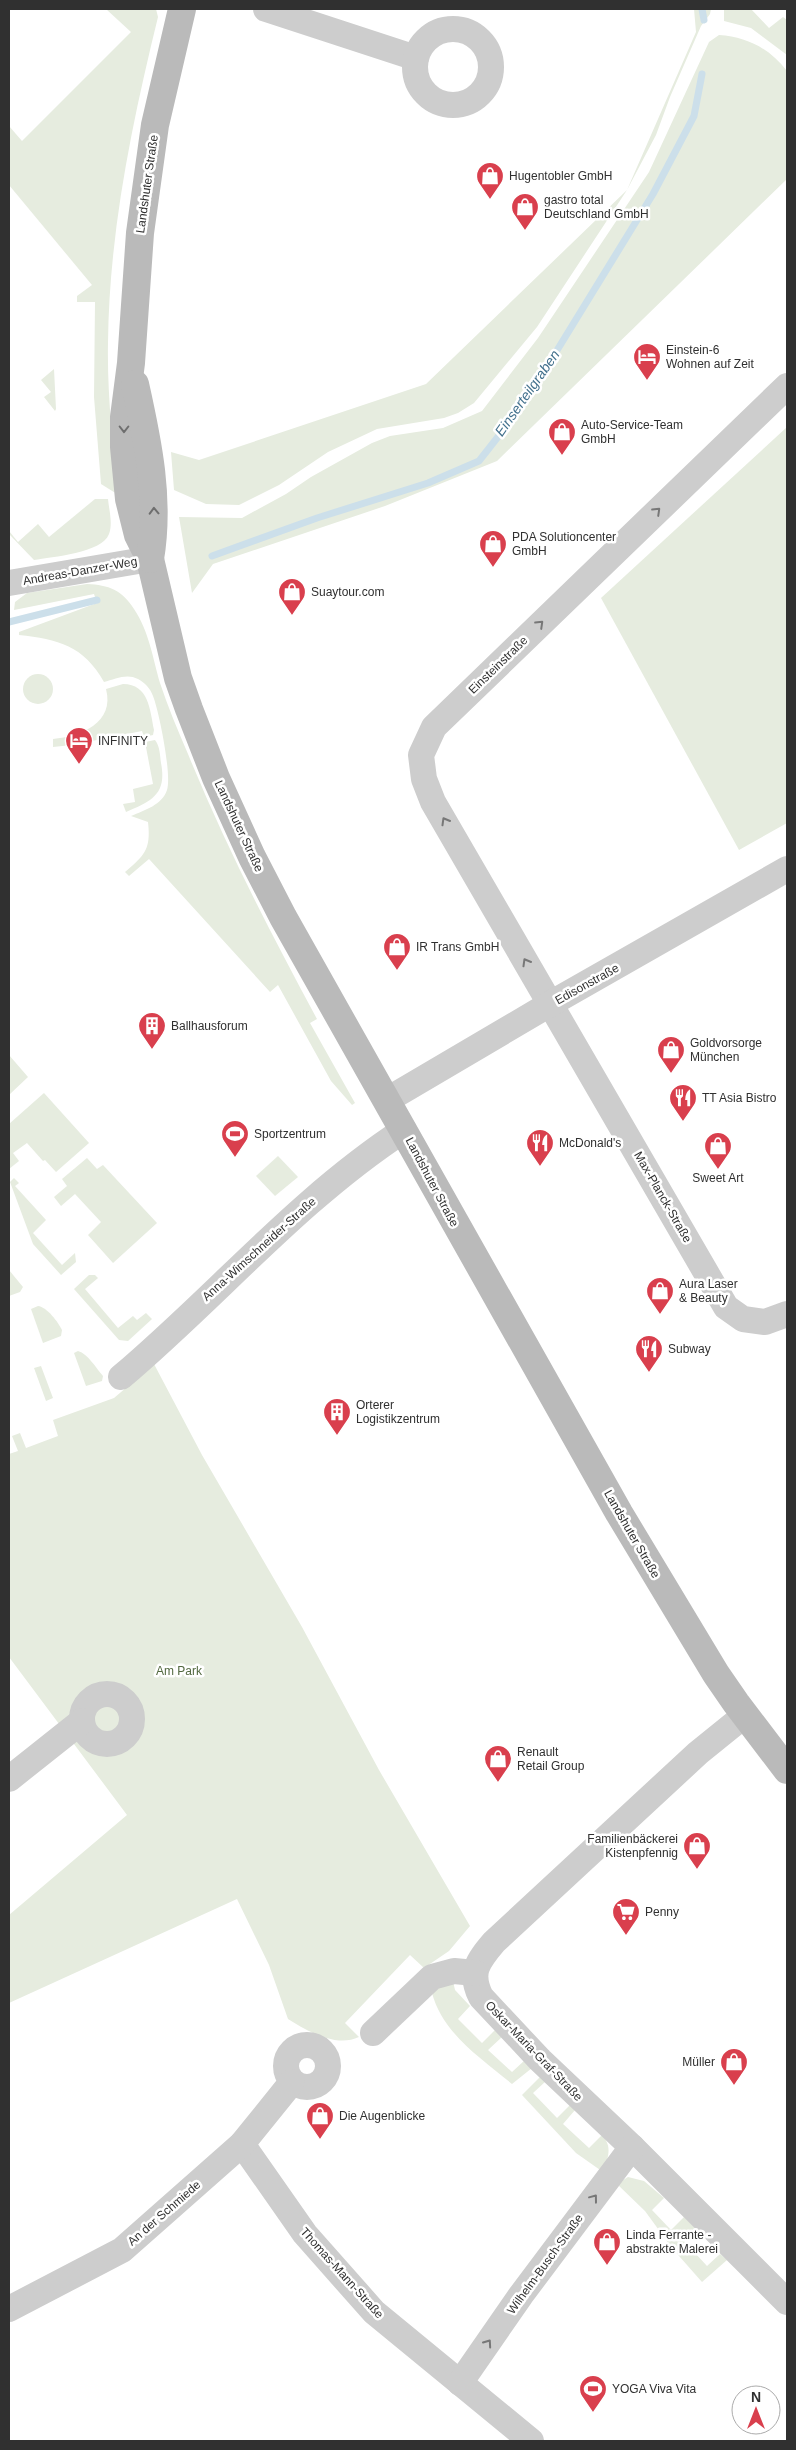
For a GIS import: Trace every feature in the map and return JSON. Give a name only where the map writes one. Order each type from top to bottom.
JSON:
[{"type":"main road","name":"Landshuter Straße","points":[[182,9],[155,125],[140,233],[131,363],[124,417],[124,447],[129,499],[138,535],[150,559],[178,678],[220,786],[252,857],[283,917],[619,1513],[672,1603],[745,1714],[787,1770]]},
{"type":"street","points":[[266,9],[416,58]]},
{"type":"street","name":"Einsteinstraße","points":[[550,1004],[433,802],[424,779],[421,755],[434,727],[787,386]]},
{"type":"street","name":"Andreas-Danzer-Weg","points":[[9,583],[150,559]]},
{"type":"street","name":"Edisonstraße","points":[[387,1100],[550,1004],[787,869]]},
{"type":"street","name":"Max-Planck-Straße","points":[[550,1004],[726,1307],[743,1319],[776,1318]]},
{"type":"street","name":"Anna-Wimschneider-Straße","points":[[120,1377],[148,1354],[290,1218],[404,1130]]},
{"type":"street","points":[[372,2033],[432,1978],[454,1971],[475,1973],[480,1959],[501,1936],[698,1753],[745,1714]]},
{"type":"street","points":[[9,1779],[82,1721]]},
{"type":"street","name":"Oskar-Maria-Graf-Straße","points":[[475,1973],[476,1986],[482,1997],[540,2060],[632,2147],[787,2302]]},
{"type":"street","name":"An der Schmiede","points":[[9,2309],[122,2250],[242,2144],[292,2082]]},
{"type":"street","name":"Thomas-Mann-Straße","points":[[242,2144],[305,2234],[374,2312],[531,2441]]},
{"type":"street","name":"Wilhelm-Busch-Straße","points":[[460,2383],[521,2295],[632,2147]]},
{"type":"green space","points":[[106,9],[156,9],[158,17],[139,97],[124,178],[117,219],[109,302],[108,381],[117,494],[101,484],[94,397],[95,302],[77,302],[77,296],[92,285],[9,185],[9,126],[22,141],[131,32]]},
{"type":"green space","points":[[694,9],[711,9],[710,14],[701,26],[670,97],[656,135],[627,190],[696,32]]},
{"type":"green space","points":[[724,9],[751,9],[769,28],[783,17],[787,20],[787,55],[751,28],[724,21]]},
{"type":"green space","points":[[719,35],[739,38],[757,45],[773,56],[787,71],[787,179],[497,461],[385,506],[213,564],[192,593],[179,517],[242,518],[372,443],[390,436],[443,428],[482,411],[538,338],[649,172],[709,42]]},
{"type":"green space","points":[[627,190],[537,327],[474,403],[458,413],[444,418],[377,429],[328,452],[279,485],[239,505],[206,504],[174,490],[171,452],[199,460],[426,384]]},
{"type":"green space","points":[[54,369],[55,411],[44,397],[51,392],[41,380]]},
{"type":"green space","points":[[787,427],[787,823],[739,850],[601,598]]},
{"type":"green space","points":[[95,499],[108,499],[111,521],[109,534],[97,546],[76,553],[34,560],[9,534],[9,531],[18,542],[38,524],[49,537]]},
{"type":"green space","points":[[87,584],[108,587],[120,593],[125,597],[139,618],[147,636],[166,701],[202,788],[249,888],[317,1019],[310,1023],[355,1103],[352,1105],[331,1081],[278,985],[270,992],[149,859],[129,876],[125,872],[145,851],[149,831],[148,822],[131,816],[157,803],[167,790],[168,771],[161,728],[153,696],[145,684],[134,677],[121,677],[104,682],[88,660],[69,646],[46,639],[19,635],[19,632],[97,603],[94,594],[14,610],[15,602],[27,593]]},
{"type":"green space","points":[[38,674],[49,678],[53,689],[49,700],[38,704],[27,700],[23,689],[27,678]]},
{"type":"green space","points":[[123,684],[132,685],[143,693],[151,714],[153,735],[144,737],[142,731],[53,747],[53,739],[84,731],[101,719],[107,701],[106,689]]},
{"type":"green space","points":[[155,740],[160,751],[162,782],[150,800],[126,812],[123,804],[135,802],[133,789],[153,784],[145,742]]},
{"type":"green space","points":[[9,1055],[28,1077],[9,1095]]},
{"type":"green space","points":[[44,1093],[89,1143],[56,1172],[27,1143],[13,1153],[19,1161],[9,1169],[9,1124]]},
{"type":"green space","points":[[278,1156],[298,1177],[275,1196],[256,1176]]},
{"type":"green space","points":[[87,1158],[97,1169],[103,1165],[157,1223],[113,1263],[88,1235],[101,1222],[75,1194],[61,1206],[54,1197],[67,1186],[62,1179]]},
{"type":"green space","points":[[14,1178],[19,1183],[15,1186],[46,1220],[33,1233],[62,1265],[75,1253],[76,1262],[61,1275],[33,1244],[10,1182]]},
{"type":"green space","points":[[9,1270],[23,1287],[20,1292],[9,1296]]},
{"type":"green space","points":[[89,1275],[95,1275],[98,1278],[85,1289],[118,1328],[133,1316],[137,1320],[146,1313],[152,1319],[128,1341],[119,1340],[74,1289]]},
{"type":"green space","points":[[38,1306],[45,1309],[55,1319],[62,1330],[61,1336],[43,1343],[31,1309]]},
{"type":"green space","points":[[78,1351],[95,1365],[103,1376],[102,1381],[86,1386],[74,1353]]},
{"type":"green space","name":"Am Park","points":[[154,1364],[202,1455],[302,1627],[379,1770],[470,1926],[449,1951],[424,1968],[410,1955],[345,2023],[359,2037],[350,2040],[341,2041],[322,2037],[288,2019],[269,1965],[237,1899],[9,2003],[9,1915],[127,1815],[9,1657],[9,1454],[18,1451],[12,1436],[20,1433],[26,1448],[58,1436],[53,1420],[114,1398]]},
{"type":"green space","points":[[41,1366],[53,1398],[46,1401],[34,1368]]},
{"type":"green space","points":[[444,1981],[453,1981],[455,1990],[470,2006],[458,2019],[482,2043],[495,2030],[502,2037],[488,2050],[512,2072],[525,2060],[532,2068],[512,2084],[464,2044],[445,2021],[437,2008],[432,1993]]},
{"type":"green space","points":[[541,2076],[546,2081],[533,2093],[557,2118],[570,2105],[575,2110],[563,2124],[589,2148],[602,2135],[605,2139],[608,2144],[608,2153],[603,2172],[576,2153],[522,2095]]},
{"type":"green space","points":[[628,2177],[644,2181],[664,2198],[652,2210],[671,2230],[684,2217],[695,2228],[683,2240],[707,2266],[720,2254],[727,2260],[702,2282],[672,2248],[645,2211],[617,2184]]},
{"type":"waterway","name":"Einserteilgraben","points":[[702,9],[704,20]]},
{"type":"waterway","name":"Einserteilgraben","points":[[212,556],[317,518],[428,483],[479,461],[512,419],[548,365],[653,194],[694,116],[702,74]]},
{"type":"waterway","name":"Einserteilgraben","points":[[9,622],[97,600]]},
{"type":"place","name":"Hugentobler GmbH","points":[[490,200]]},
{"type":"place","name":"gastro total Deutschland GmbH","points":[[525,231]]},
{"type":"place","name":"Einstein-6 Wohnen auf Zeit","points":[[647,381]]},
{"type":"place","name":"Auto-Service-Team GmbH","points":[[562,456]]},
{"type":"place","name":"PDA Solutioncenter GmbH","points":[[493,568]]},
{"type":"place","name":"Suaytour.com","points":[[292,616]]},
{"type":"place","name":"INFINITY","points":[[79,765]]},
{"type":"place","name":"IR Trans GmbH","points":[[397,971]]},
{"type":"place","name":"Ballhausforum","points":[[152,1050]]},
{"type":"place","name":"Goldvorsorge München","points":[[671,1074]]},
{"type":"place","name":"TT Asia Bistro","points":[[683,1122]]},
{"type":"place","name":"Sportzentrum","points":[[235,1158]]},
{"type":"place","name":"McDonald's","points":[[540,1167]]},
{"type":"place","name":"Sweet Art","points":[[718,1170]]},
{"type":"place","name":"Aura Laser & Beauty","points":[[660,1315]]},
{"type":"place","name":"Subway","points":[[649,1373]]},
{"type":"place","name":"Orterer Logistikzentrum","points":[[337,1436]]},
{"type":"place","name":"Renault Retail Group","points":[[498,1783]]},
{"type":"place","name":"Familienbäckerei Kistenpfennig","points":[[697,1870]]},
{"type":"place","name":"Penny","points":[[626,1936]]},
{"type":"place","name":"Müller","points":[[734,2086]]},
{"type":"place","name":"Die Augenblicke","points":[[320,2140]]},
{"type":"place","name":"Linda Ferrante - abstrakte Malerei","points":[[607,2266]]},
{"type":"place","name":"YOGA Viva Vita","points":[[593,2413]]}]
